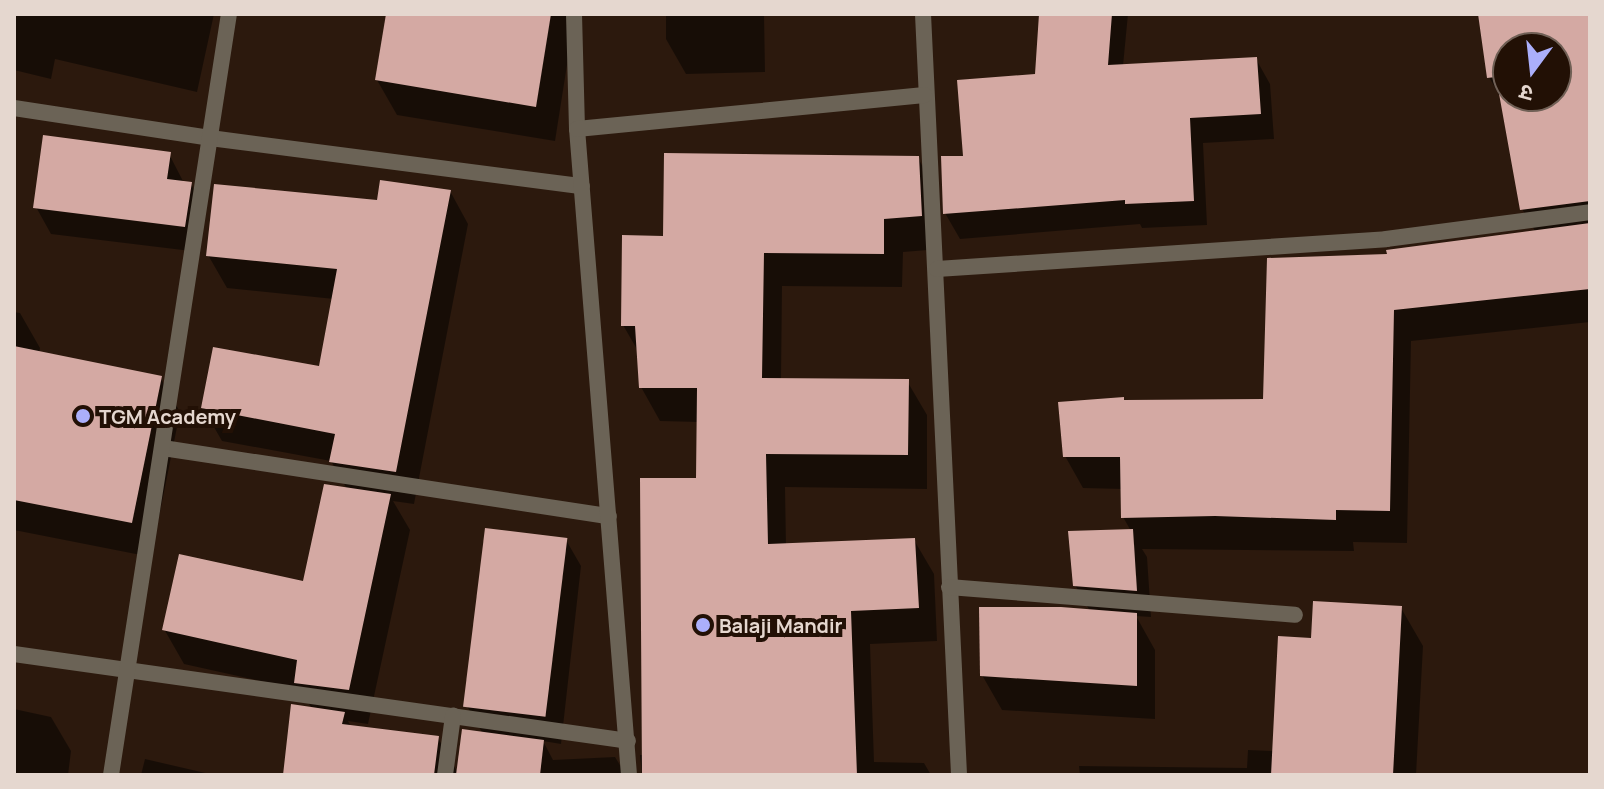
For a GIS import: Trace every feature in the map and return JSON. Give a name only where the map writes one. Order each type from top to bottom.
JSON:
[{"type":"street","points":[[111,775],[229,14]]},
{"type":"street","points":[[574,14],[577,129],[629,775]]},
{"type":"street","points":[[923,14],[924,95],[937,269],[959,775]]},
{"type":"street","points":[[577,129],[924,95]]},
{"type":"street","points":[[14,108],[210,138],[582,186]]},
{"type":"street","points":[[937,269],[1386,239],[1590,212]]},
{"type":"street","points":[[163,448],[609,516]]},
{"type":"street","points":[[949,587],[1295,615]]},
{"type":"street","points":[[14,654],[628,741]]},
{"type":"street","points":[[445,775],[453,716]]},
{"type":"building","points":[[386,14],[551,14],[536,107],[375,80]]},
{"type":"building","points":[[1039,14],[1112,14],[1108,65],[1257,57],[1261,114],[1190,118],[1194,201],[1125,204],[1125,200],[943,214],[941,156],[963,156],[957,80],[1035,74]]},
{"type":"building","points":[[1478,14],[1590,14],[1590,201],[1520,210],[1502,112],[1572,112],[1572,32],[1492,32],[1492,77],[1487,78]]},
{"type":"building","points":[[43,135],[171,152],[167,179],[192,182],[185,227],[33,208]]},
{"type":"building","points":[[664,153],[919,156],[922,216],[884,219],[884,254],[764,253],[762,378],[909,379],[908,455],[766,454],[768,544],[915,538],[919,608],[851,611],[857,775],[642,775],[640,478],[696,478],[697,388],[639,388],[635,326],[621,326],[622,235],[663,236]]},
{"type":"building","points":[[380,180],[451,190],[396,472],[329,462],[335,434],[201,408],[213,347],[319,366],[337,269],[206,256],[214,184],[377,200]]},
{"type":"building","points":[[1590,223],[1590,289],[1394,310],[1390,511],[1336,510],[1336,520],[1215,516],[1121,518],[1120,457],[1063,457],[1058,402],[1124,397],[1124,400],[1263,399],[1267,258],[1387,254],[1386,250]]},
{"type":"building","points":[[14,346],[162,376],[132,523],[14,500]]},
{"type":"building","points":[[324,484],[391,494],[349,690],[294,683],[297,660],[162,630],[179,554],[303,581]]},
{"type":"building","points":[[485,528],[567,538],[545,717],[463,707]]},
{"type":"building","points":[[1133,529],[1137,591],[1073,586],[1068,531]]},
{"type":"building","points":[[1313,601],[1402,606],[1393,775],[1271,775],[1278,636],[1311,638]]},
{"type":"building","points":[[979,607],[1061,607],[1137,613],[1137,686],[980,676]]},
{"type":"building","points":[[291,704],[345,712],[342,724],[439,736],[434,775],[283,775]]},
{"type":"building","points":[[462,729],[544,740],[540,775],[456,775]]},
{"type":"place","name":"TGM Academy","points":[[83,416]]},
{"type":"place","name":"Balaji Mandir","points":[[703,625]]}]
